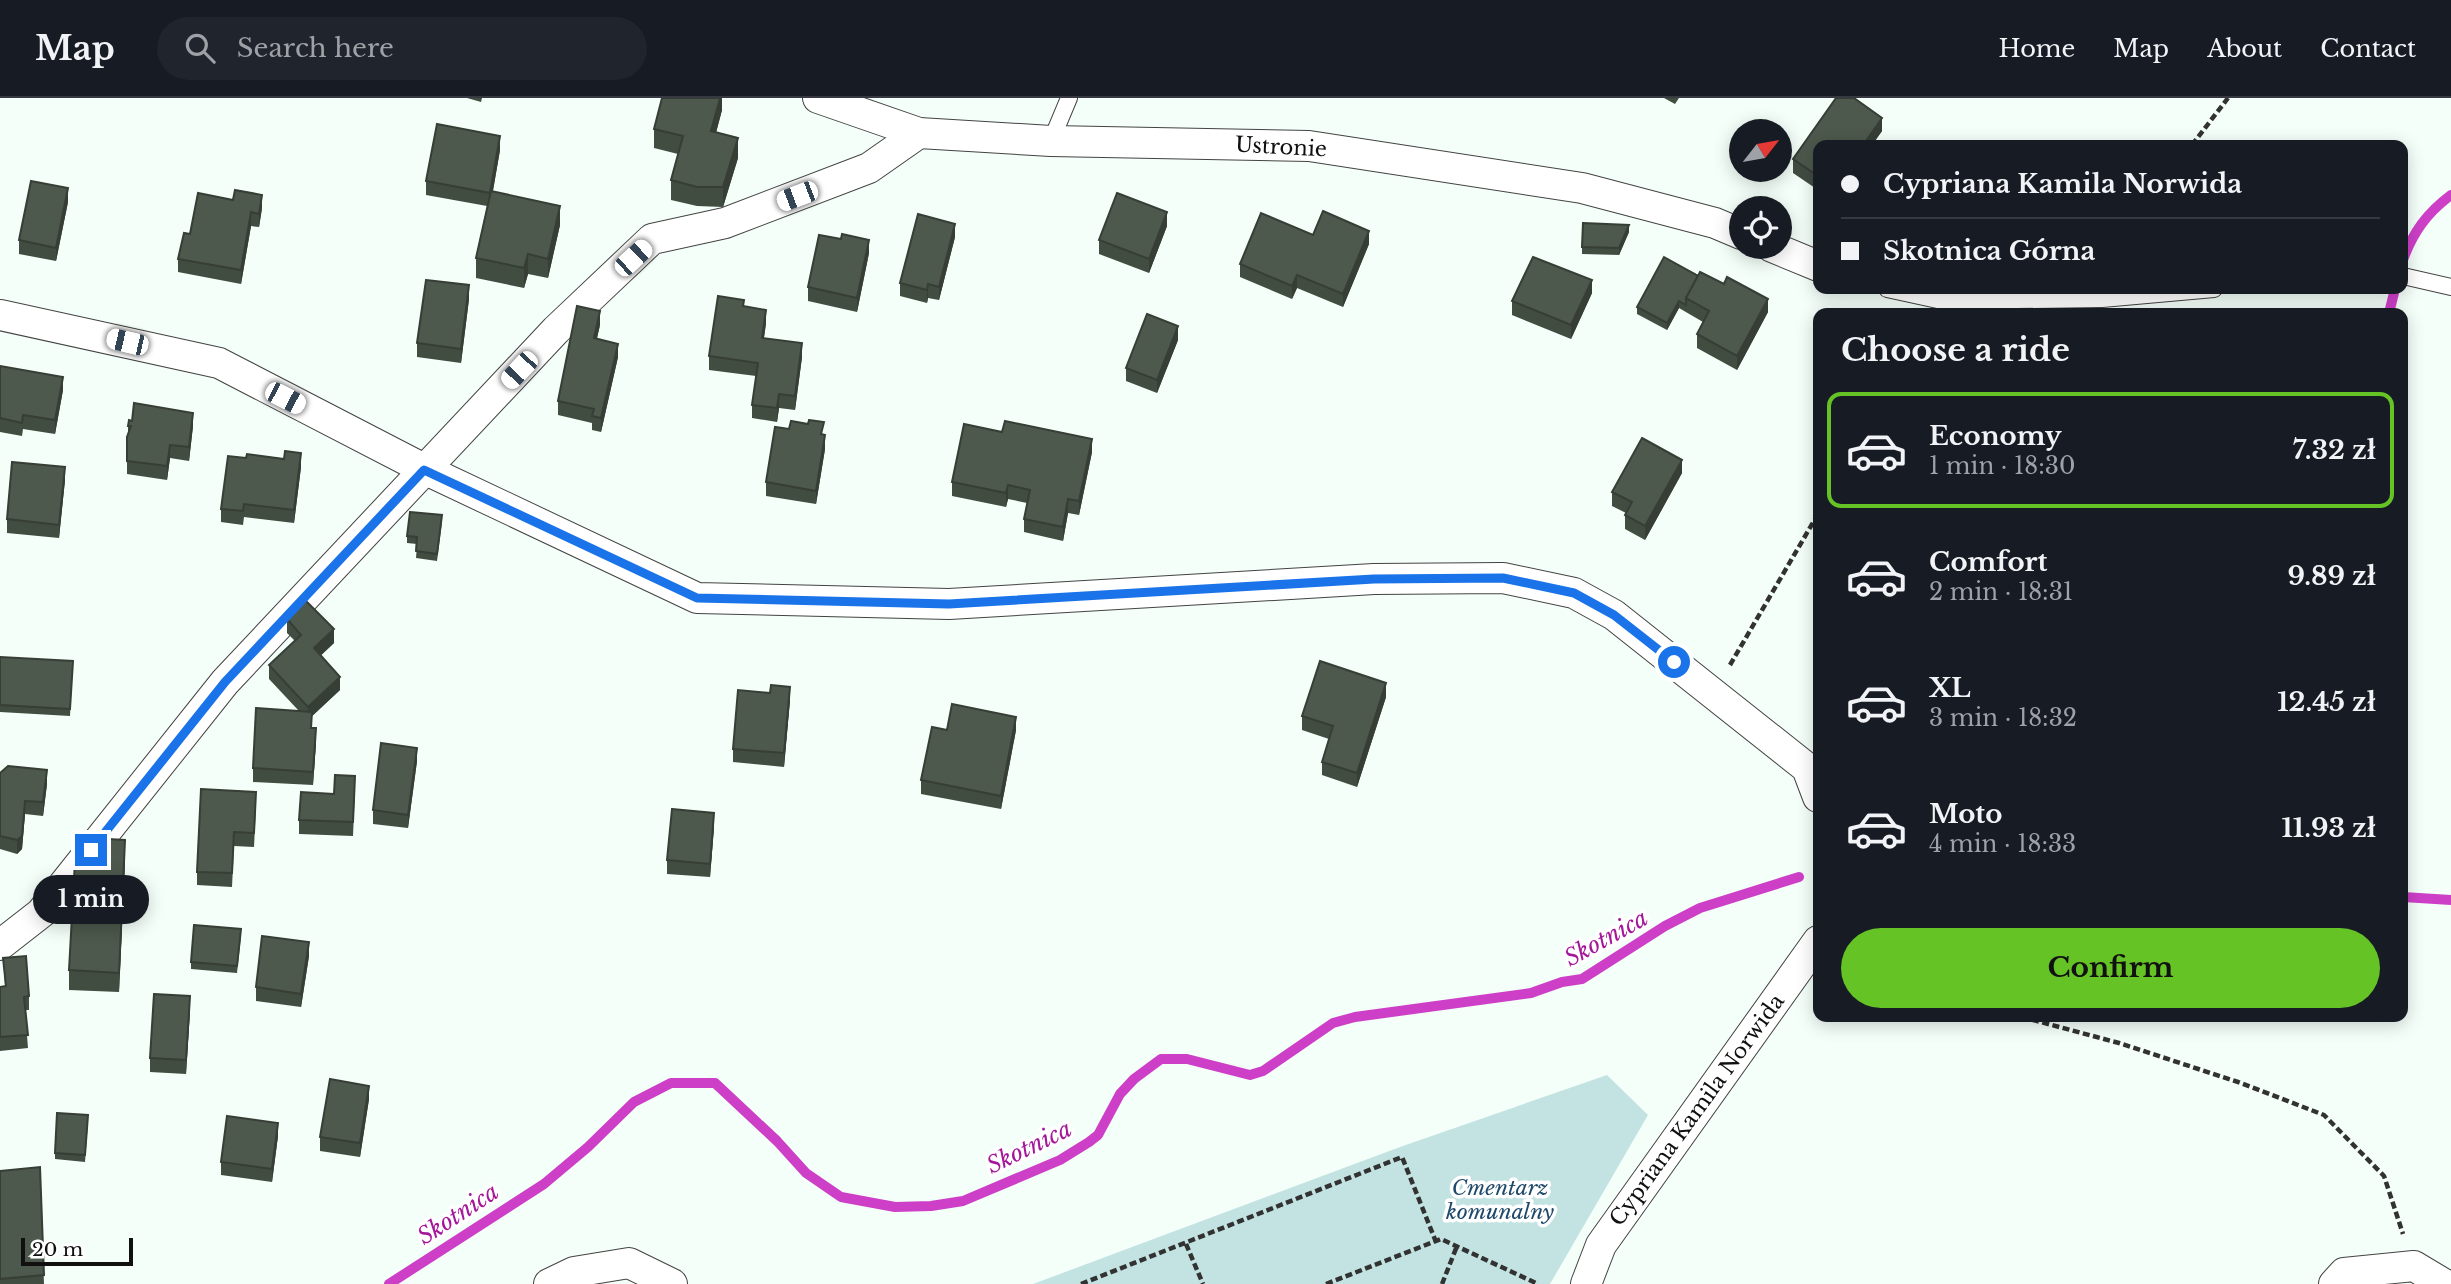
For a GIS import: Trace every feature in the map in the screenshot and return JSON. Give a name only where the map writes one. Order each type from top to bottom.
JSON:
[{"type":"street","name":"Ustronie","points":[[818,98],[919,133],[1051,141],[1309,146],[1581,188],[1729,229]]},
{"type":"street","points":[[0,945],[41,913],[225,682],[556,330],[653,239],[725,223],[869,168],[919,133]]},
{"type":"street","points":[[1792,255],[1813,264]]},
{"type":"street","points":[[0,315],[219,363],[424,470],[697,598],[949,604],[1374,579],[1503,578],[1574,593],[1614,615],[1714,693],[1807,768],[1813,784]]},
{"type":"street","name":"Cypriana Kamila Norwida","points":[[1587,1284],[1601,1245],[1813,948]]},
{"type":"street","points":[[549,1284],[574,1272],[629,1263],[672,1284]]},
{"type":"street","points":[[2334,1284],[2344,1273],[2414,1266],[2444,1284]]},
{"type":"lane","points":[[1051,141],[1069,98]]},
{"type":"lane","points":[[2408,277],[2451,287]]},
{"type":"lane","points":[[1908,294],[1942,302],[2102,299],[2158,294]]},
{"type":"path","points":[[2196,140],[2228,98]]},
{"type":"path","points":[[1714,693],[1813,523]]},
{"type":"path","points":[[2041,1022],[2119,1043],[2238,1082],[2324,1115],[2384,1176],[2414,1266]]},
{"type":"path","points":[[1081,1284],[1402,1157],[1436,1242]]},
{"type":"path","points":[[1326,1284],[1441,1239],[1538,1284]]},
{"type":"path","points":[[1186,1244],[1203,1284]]},
{"type":"path","points":[[1442,1284],[1457,1246]]},
{"type":"green space","name":"Cmentarz komunalny","points":[[1607,1075],[1648,1115],[1550,1284],[1033,1284],[1400,1147]]},
{"type":"building","points":[[662,98],[720,98],[711,131],[738,138],[723,187],[697,187],[671,180],[683,136],[654,129]]},
{"type":"building","points":[[1836,98],[1854,98],[1882,118],[1867,140],[1813,140],[1813,173],[1793,159]]},
{"type":"building","points":[[437,124],[500,136],[490,193],[426,181]]},
{"type":"building","points":[[31,181],[68,188],[56,248],[19,240]]},
{"type":"building","points":[[235,190],[262,195],[259,214],[251,212],[241,270],[178,259],[184,233],[190,234],[198,193],[233,200]]},
{"type":"building","points":[[491,191],[560,206],[548,259],[528,254],[524,268],[476,258]]},
{"type":"building","points":[[1117,193],[1167,212],[1149,259],[1099,240]]},
{"type":"building","points":[[1323,211],[1369,231],[1343,294],[1297,275],[1292,286],[1240,264],[1261,213],[1313,235]]},
{"type":"building","points":[[918,214],[955,224],[939,287],[928,284],[927,290],[900,283]]},
{"type":"building","points":[[1583,223],[1629,225],[1619,248],[1582,247]]},
{"type":"building","points":[[842,234],[869,240],[857,298],[808,287],[819,235],[841,239]]},
{"type":"building","points":[[1533,257],[1592,280],[1571,325],[1512,301]]},
{"type":"building","points":[[1664,257],[1698,276],[1686,298],[1686,305],[1679,301],[1667,323],[1637,307]]},
{"type":"building","points":[[1700,272],[1724,284],[1727,277],[1768,299],[1737,356],[1697,334],[1709,311],[1686,298]]},
{"type":"building","points":[[426,280],[469,285],[461,349],[417,343]]},
{"type":"building","points":[[718,296],[744,300],[743,306],[766,310],[762,338],[802,343],[795,396],[779,394],[777,408],[752,405],[758,363],[709,356]]},
{"type":"building","points":[[577,306],[600,311],[594,338],[618,344],[601,418],[592,416],[594,409],[558,401]]},
{"type":"building","points":[[1147,314],[1178,326],[1157,380],[1126,368]]},
{"type":"building","points":[[0,366],[63,377],[55,420],[23,415],[22,423],[0,418]]},
{"type":"building","points":[[134,403],[193,413],[189,447],[170,445],[167,466],[127,461],[127,437],[131,426],[128,426],[129,420],[132,421]]},
{"type":"building","points":[[809,420],[824,422],[821,434],[825,435],[816,491],[766,482],[775,427],[789,429],[791,421],[808,424]]},
{"type":"building","points":[[1005,421],[1092,439],[1079,501],[1068,499],[1063,527],[1024,519],[1030,490],[1008,485],[1006,493],[952,482],[964,424],[1002,432]]},
{"type":"building","points":[[1642,438],[1682,460],[1645,526],[1625,515],[1632,502],[1612,492]]},
{"type":"building","points":[[285,451],[301,453],[294,510],[244,504],[243,511],[221,509],[228,456],[246,458],[247,454],[284,459]]},
{"type":"building","points":[[12,462],[65,467],[59,525],[7,519]]},
{"type":"building","points":[[410,512],[442,515],[437,554],[416,551],[417,537],[407,536]]},
{"type":"building","points":[[304,599],[334,629],[314,648],[340,677],[308,707],[269,665],[301,635],[287,619]]},
{"type":"building","points":[[0,657],[73,661],[70,709],[0,705]]},
{"type":"building","points":[[1320,661],[1386,683],[1357,773],[1322,762],[1333,726],[1302,716]]},
{"type":"building","points":[[771,685],[790,687],[784,753],[733,749],[738,690],[770,693]]},
{"type":"building","points":[[952,704],[1016,717],[1001,796],[921,780],[932,727],[947,730]]},
{"type":"building","points":[[256,708],[312,712],[311,728],[316,728],[313,772],[253,768]]},
{"type":"building","points":[[381,743],[417,748],[408,815],[373,810]]},
{"type":"building","points":[[8,766],[47,770],[43,802],[25,801],[22,836],[17,840],[0,836],[0,773]]},
{"type":"building","points":[[335,775],[355,776],[353,822],[299,820],[301,792],[334,794]]},
{"type":"building","points":[[201,789],[256,792],[254,833],[234,832],[232,873],[197,872]]},
{"type":"building","points":[[672,809],[714,813],[710,864],[667,860]]},
{"type":"building","points":[[90,838],[125,840],[119,973],[69,970],[75,861],[88,861]]},
{"type":"building","points":[[194,925],[241,929],[237,966],[191,962]]},
{"type":"building","points":[[262,936],[309,942],[301,994],[256,987]]},
{"type":"building","points":[[26,956],[29,996],[24,997],[28,1035],[0,1037],[0,987],[6,986],[3,958]]},
{"type":"building","points":[[154,994],[190,996],[186,1060],[150,1058]]},
{"type":"building","points":[[330,1079],[369,1086],[360,1143],[320,1137]]},
{"type":"building","points":[[57,1113],[88,1115],[85,1155],[55,1153]]},
{"type":"building","points":[[227,1116],[278,1123],[272,1169],[221,1162]]},
{"type":"building","points":[[40,1167],[44,1275],[0,1279],[0,1171]]},
{"type":"waterway","points":[[2408,248],[2422,224],[2451,195]]},
{"type":"waterway","points":[[2390,308],[2394,294]]},
{"type":"waterway","name":"Skotnica","points":[[389,1284],[544,1184],[588,1147],[634,1102],[671,1083],[715,1083],[777,1141],[806,1173],[841,1197],[895,1207],[931,1206],[963,1201],[1060,1160],[1089,1142],[1098,1135],[1120,1094],[1134,1079],[1161,1059],[1187,1059],[1250,1075],[1263,1071],[1333,1023],[1355,1017],[1531,993],[1562,982],[1582,979],[1665,926],[1700,908],[1799,877]]},
{"type":"waterway","name":"Skotnica","points":[[2408,897],[2451,900]]},
{"type":"route","points":[[91,850],[225,682],[424,470],[697,598],[949,604],[1374,579],[1503,578],[1574,593],[1614,615],[1674,662]]}]
